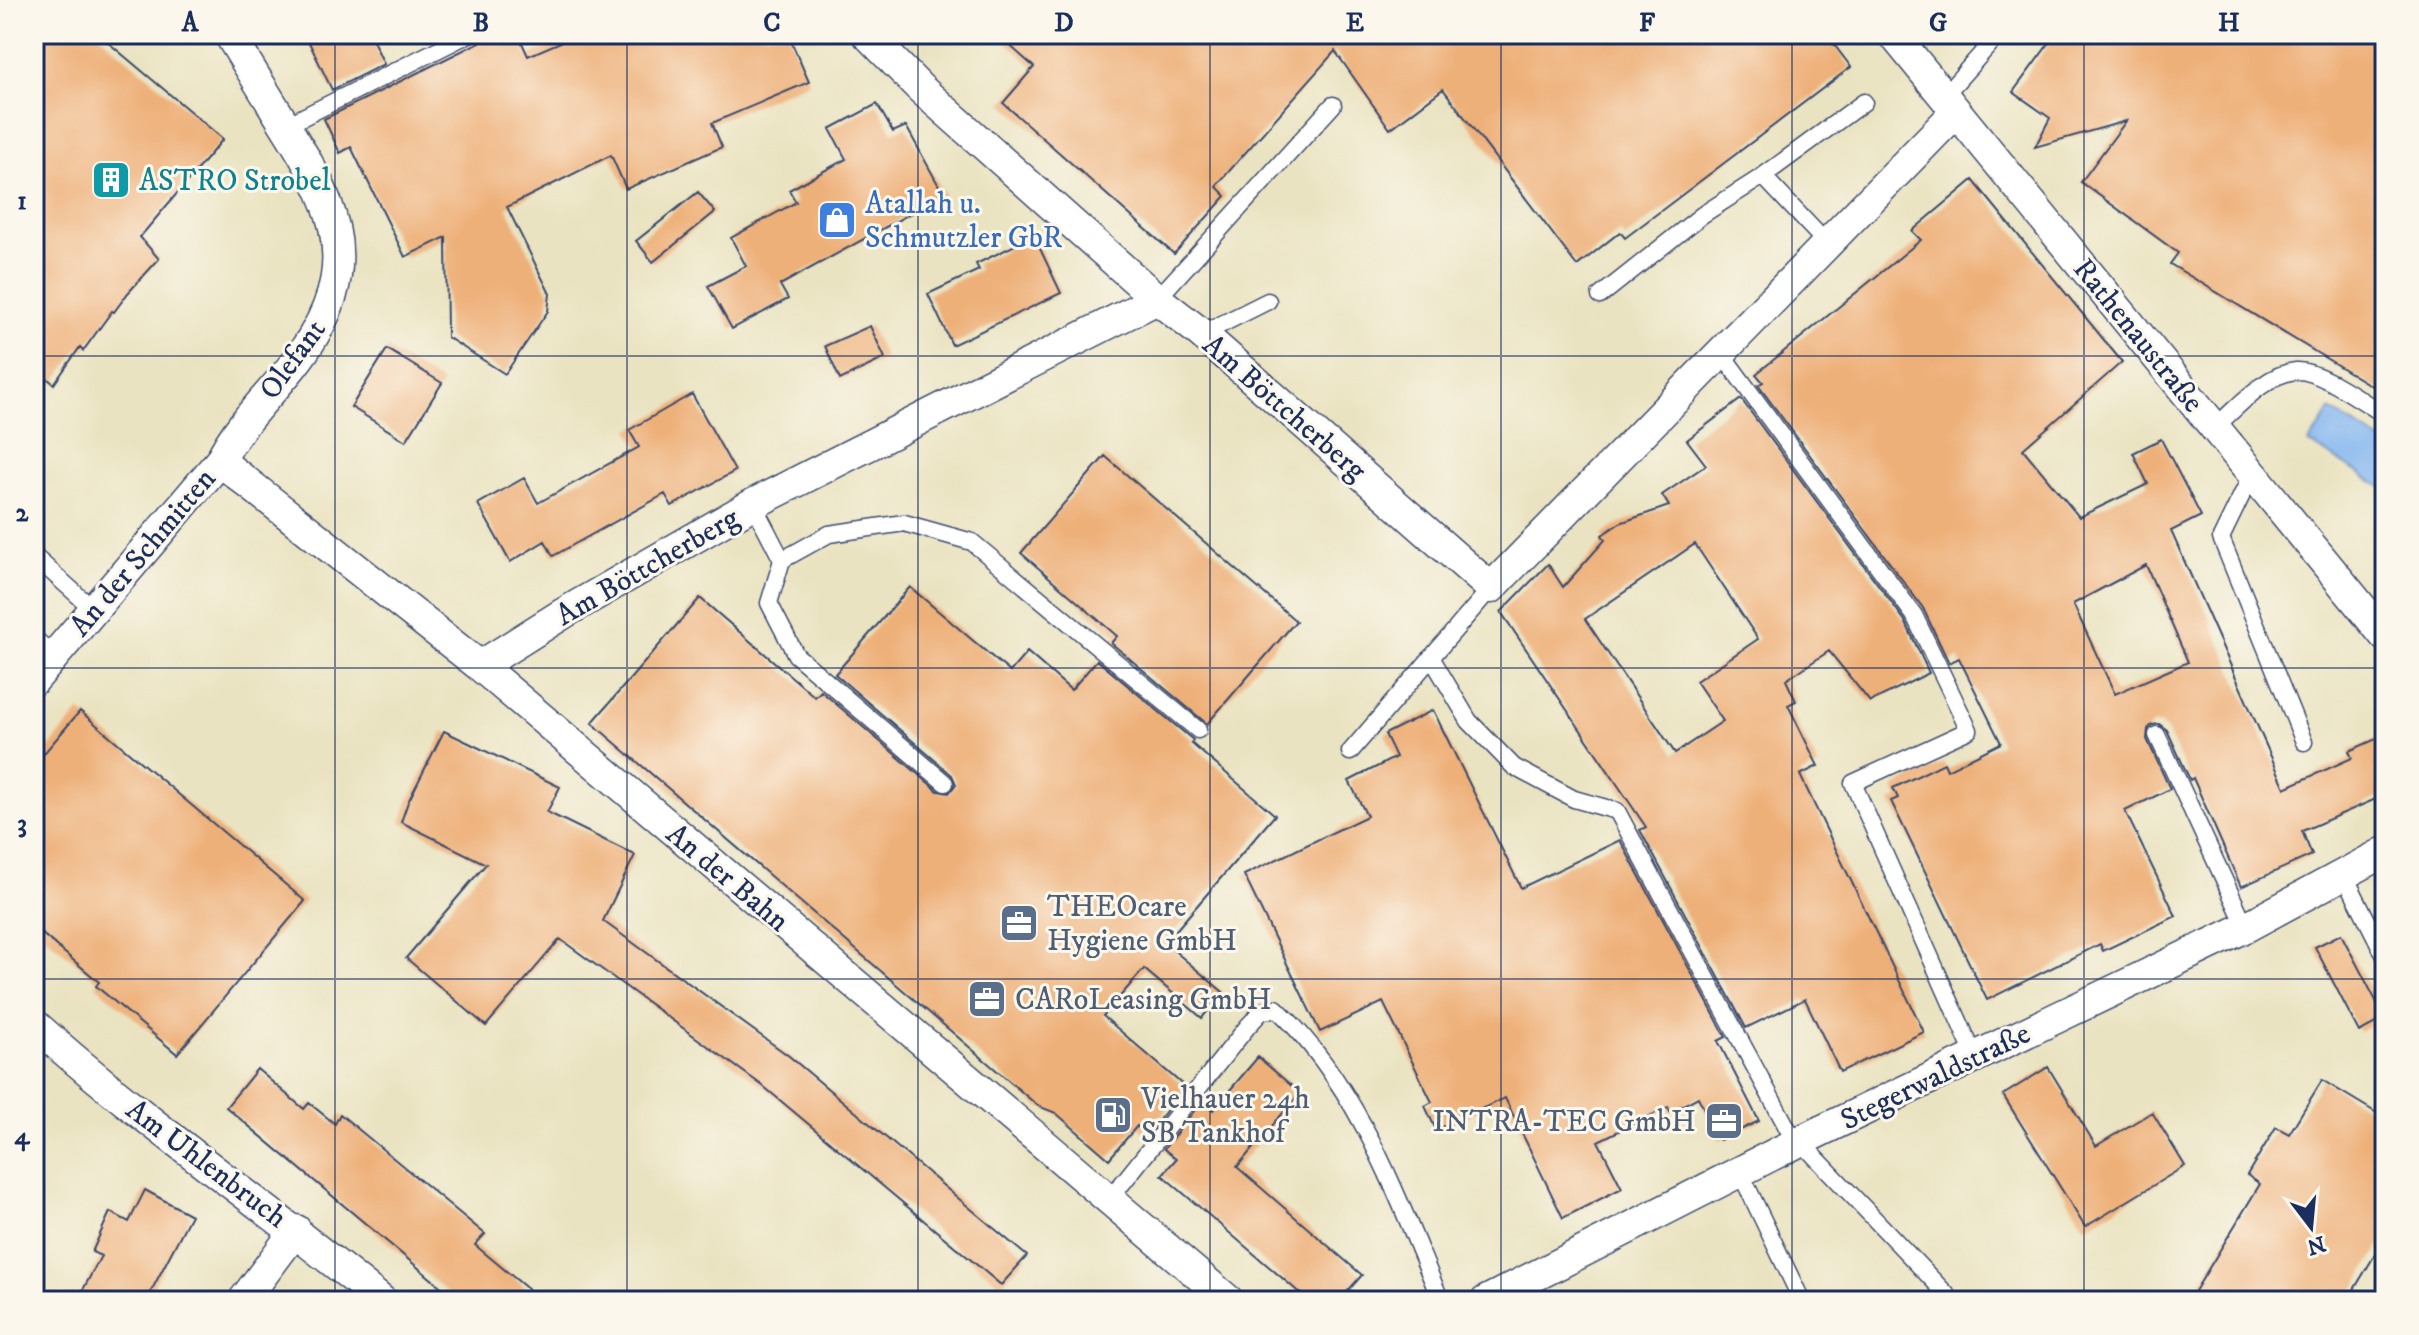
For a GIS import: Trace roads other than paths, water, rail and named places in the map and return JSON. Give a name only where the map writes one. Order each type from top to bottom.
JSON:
[{"type":"street","name":"Olefant","points":[[220,461],[244,420],[282,379],[314,336],[327,310],[338,254],[335,225],[311,166],[229,34]]},
{"type":"street","points":[[867,34],[920,88],[1157,299]]},
{"type":"street","name":"Rathenaustraße","points":[[1893,34],[2385,636]]},
{"type":"street","points":[[1491,588],[1827,244],[1950,104]]},
{"type":"street","name":"Am Böttcherberg","points":[[480,666],[564,613],[753,504],[1157,299],[1202,334],[1491,588]]},
{"type":"street","name":"An der Schmitten","points":[[34,680],[44,647],[93,609],[220,461]]},
{"type":"street","name":"An der Bahn","points":[[220,461],[480,666],[1229,1301]]},
{"type":"street","name":"Stegerwaldstraße","points":[[1486,1301],[1798,1142],[2246,927],[2385,852]]},
{"type":"street","name":"Am Uhlenbruch","points":[[34,1024],[93,1077],[296,1230],[382,1301]]},
{"type":"street","points":[[243,1301],[296,1230]]},
{"type":"lane","points":[[285,126],[469,34]]},
{"type":"lane","points":[[1950,104],[1999,34]]},
{"type":"lane","points":[[1600,296],[1702,215],[1763,176],[1864,102]]},
{"type":"lane","points":[[1157,299],[1333,105]]},
{"type":"lane","points":[[1763,176],[1827,244]]},
{"type":"lane","points":[[1202,334],[1268,301]]},
{"type":"lane","points":[[1721,353],[1914,615],[1969,730],[1853,783],[1975,1057]]},
{"type":"lane","points":[[2214,428],[2261,387],[2278,376],[2298,371],[2319,377],[2385,415]]},
{"type":"lane","points":[[2252,474],[2221,538],[2304,742]]},
{"type":"lane","points":[[753,504],[782,560],[769,603],[796,655],[945,783]]},
{"type":"lane","points":[[782,560],[829,534],[904,523],[972,542],[1198,730]]},
{"type":"lane","points":[[34,556],[93,609]]},
{"type":"lane","points":[[1350,752],[1491,588]]},
{"type":"lane","points":[[1431,657],[1469,721],[1514,767],[1574,799],[1617,811],[1798,1142],[1951,1299]]},
{"type":"lane","points":[[2157,735],[2246,927]]},
{"type":"lane","points":[[2344,874],[2385,956]]},
{"type":"lane","points":[[1109,1200],[1248,1026],[1261,1012],[1276,1008],[1304,1035],[1356,1112],[1377,1151],[1441,1301]]},
{"type":"lane","points":[[1740,1172],[1802,1301]]},
{"type":"water","points":[[2330,410],[2385,443],[2385,489],[2309,443]]},
{"type":"place","name":"ASTRO Strobel","points":[[111,180]]},
{"type":"place","name":"Atallah u. Schmutzler GbR","points":[[837,220]]},
{"type":"place","name":"THEOcare Hygiene GmbH","points":[[1019,923]]},
{"type":"place","name":"CARoLeasing GmbH","points":[[987,999]]},
{"type":"place","name":"Vielhauer 24h SB Tankhof","points":[[1113,1115]]},
{"type":"place","name":"INTRA-TEC GmbH","points":[[1724,1121]]}]
